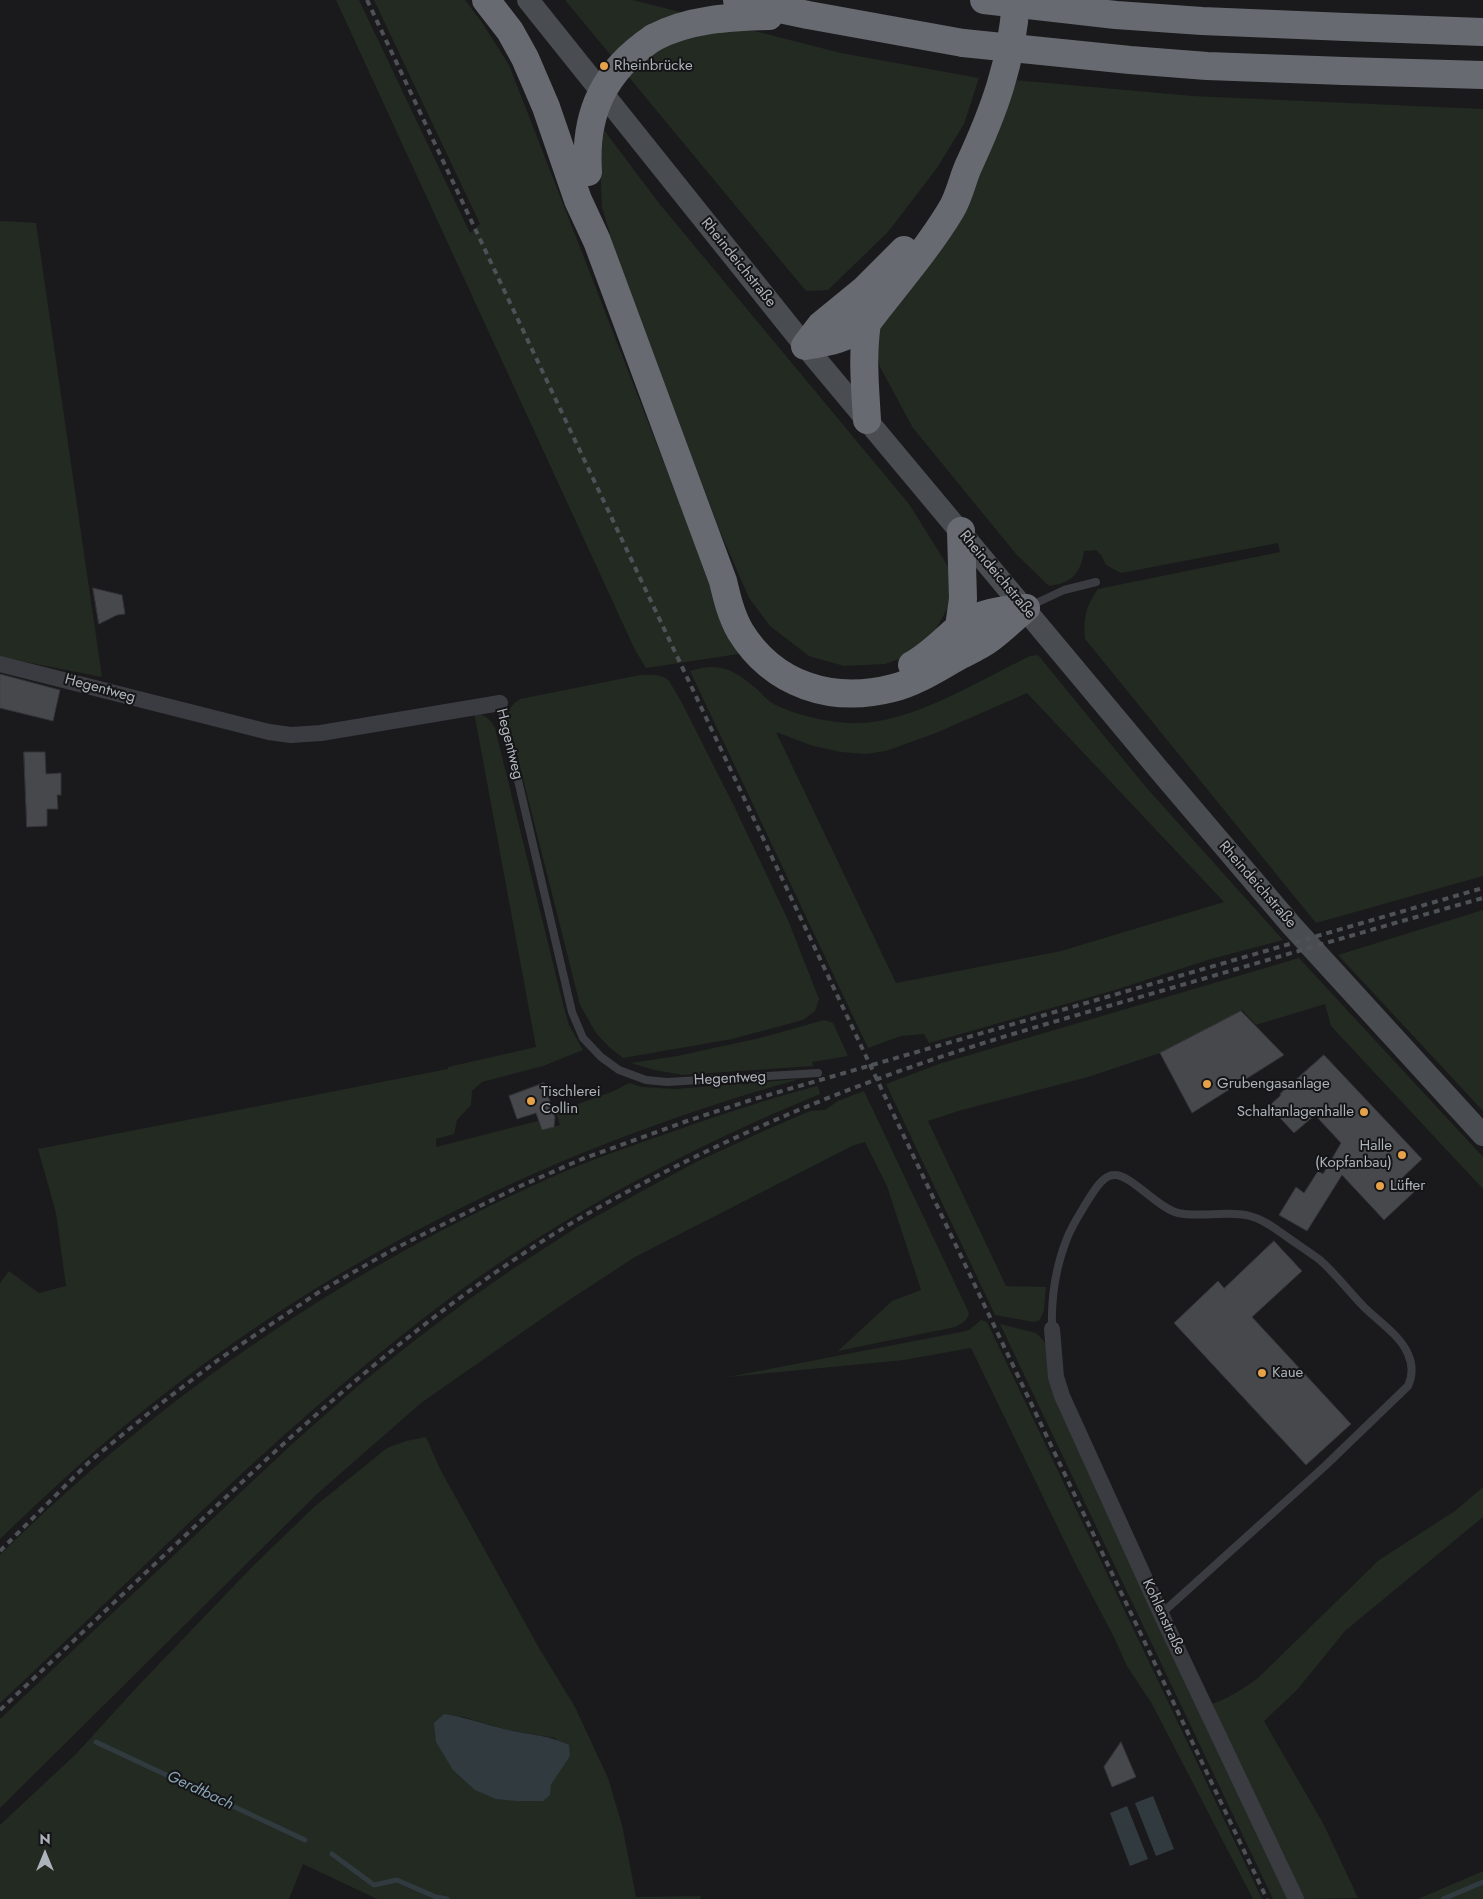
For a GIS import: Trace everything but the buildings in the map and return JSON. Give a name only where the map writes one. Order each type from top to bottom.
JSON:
[{"type":"highway","points":[[486,0],[510,31],[525,58],[546,107],[578,200],[597,241],[723,580],[729,607],[751,646],[766,663],[784,676],[812,688],[840,693],[869,693],[894,688],[921,677],[990,639],[1026,608]]},
{"type":"highway","points":[[737,0],[963,43],[1130,60],[1207,66],[1483,75]]},
{"type":"highway","points":[[984,0],[1116,15],[1202,21],[1483,32]]},
{"type":"highway","points":[[805,346],[835,341],[852,334],[867,323],[936,233],[953,207],[968,168],[982,140],[1003,81],[1010,50],[1016,0]]},
{"type":"highway","points":[[597,241],[586,154],[589,128],[596,103],[604,87],[625,60],[653,38],[668,30],[706,21],[808,15]]},
{"type":"highway","points":[[805,346],[821,325],[865,289],[907,247],[942,198],[968,168]]},
{"type":"highway","points":[[867,323],[864,361],[867,420]]},
{"type":"highway","points":[[960,531],[964,599],[960,627]]},
{"type":"highway","points":[[723,580],[751,623],[779,650],[795,661],[817,672],[841,677],[867,677],[891,673],[914,664],[934,651],[960,627],[980,615],[1026,608]]},
{"type":"main road","name":"Rheindeichstraße","points":[[528,0],[805,346],[1026,608],[1154,764],[1292,926],[1483,1135]]},
{"type":"street","name":"Hegentweg","points":[[0,664],[222,721],[291,735],[321,733],[500,703]]},
{"type":"street","name":"Kohlenstraße","points":[[1052,1329],[1056,1378],[1062,1396],[1161,1614],[1296,1899]]},
{"type":"lane","points":[[1026,608],[1064,590],[1096,582]]},
{"type":"lane","name":"Hegentweg","points":[[500,703],[572,1012],[583,1038],[601,1057],[618,1070],[646,1080],[666,1082],[818,1073]]},
{"type":"lane","points":[[1052,1329],[1051,1307],[1054,1287],[1068,1236],[1092,1193],[1107,1176],[1116,1174],[1132,1182],[1151,1198],[1173,1212],[1249,1216],[1266,1223],[1321,1261],[1408,1352],[1412,1366],[1411,1380],[1408,1386],[1311,1479],[1161,1614]]},
{"type":"shaded area","points":[[336,0],[359,0],[470,233],[480,224],[374,0],[465,0],[509,65],[731,635],[745,653],[646,668],[635,650]]},
{"type":"shaded area","points":[[565,0],[633,0],[841,53],[979,78],[964,124],[937,168],[888,232],[828,290],[806,291]]},
{"type":"shaded area","points":[[1014,80],[1193,96],[1483,109],[1483,876],[1316,923],[1085,639],[1084,625],[1086,612],[1098,589],[1280,552],[1278,543],[1121,573],[1106,565],[1096,550],[1084,551],[1083,559],[1074,576],[1057,585],[1049,586],[1016,554],[913,428],[880,367],[872,338]]},
{"type":"shaded area","points":[[604,130],[658,202],[909,504],[951,571],[953,591],[948,607],[929,642],[913,654],[885,664],[844,666],[809,656],[770,626],[749,598],[719,529],[615,251],[602,207],[600,161]]},
{"type":"shaded area","points":[[0,221],[36,223],[102,677],[0,657]]},
{"type":"shaded area","points":[[1038,655],[1145,786],[1283,940],[1211,959],[1115,990],[929,1043],[924,1034],[901,1036],[868,1048],[690,671],[710,667],[727,670],[750,683],[766,699],[780,707],[820,719],[849,723],[894,718],[918,710],[1030,656]],"holes":[[[1027,693],[1224,902],[1061,951],[896,983],[776,732],[813,746],[841,752],[866,754],[886,751],[936,733]]]},
{"type":"shaded area","points":[[640,675],[664,677],[669,681],[681,701],[735,808],[788,920],[819,999],[815,1011],[803,1020],[732,1039],[623,1058],[596,1033],[580,1005],[508,719],[511,707],[520,699]]},
{"type":"shaded area","points":[[474,712],[486,717],[495,728],[564,1008],[569,1025],[583,1050],[543,1066],[482,1082],[472,1091],[471,1105],[457,1120],[454,1134],[436,1139],[436,1147],[538,1121],[542,1130],[560,1125],[556,1112],[614,1091],[629,1083],[642,1087],[675,1089],[800,1079],[712,1106],[626,1136],[543,1170],[461,1208],[381,1250],[303,1296],[228,1347],[154,1402],[114,1434],[0,1539],[0,1283],[9,1271],[39,1293],[66,1286],[56,1213],[38,1149],[448,1069],[448,1067],[536,1047]]},
{"type":"shaded area","points":[[1483,910],[1483,1111],[1338,955]]},
{"type":"shaded area","points":[[1299,958],[1483,1157],[1483,1189],[1331,1026],[1325,1004],[1256,1025],[1242,1010],[1160,1053],[1088,1077],[958,1111],[928,1121],[1006,1286],[1046,1287],[1044,1310],[1040,1320],[1034,1322],[995,1315],[886,1084],[939,1064]]},
{"type":"shaded area","points":[[824,1020],[833,1023],[848,1056],[812,1062],[813,1066],[683,1075],[654,1070],[631,1063],[677,1056],[760,1038]]},
{"type":"shaded area","points":[[818,1086],[820,1094],[726,1135],[588,1207],[501,1262],[458,1292],[397,1339],[280,1439],[0,1703],[0,1555],[63,1495],[196,1386],[266,1336],[338,1289],[412,1246],[489,1207],[568,1170],[615,1152],[740,1109]]},
{"type":"shaded area","points":[[864,1091],[969,1313],[964,1322],[955,1327],[838,1351],[892,1301],[921,1290],[887,1186],[865,1142],[852,1146],[635,1257],[557,1308],[421,1403],[317,1494],[0,1808],[0,1719],[292,1444],[359,1385],[468,1300],[579,1226],[698,1161],[810,1111],[825,1110],[838,1101]]},
{"type":"shaded area","points":[[981,1320],[987,1322],[1262,1899],[1253,1899],[1152,1704],[1127,1666],[971,1348],[904,1360],[728,1377],[961,1332],[969,1330]]},
{"type":"shaded area","points":[[1000,1324],[1036,1333],[1044,1341],[1289,1899],[1273,1899]]},
{"type":"shaded area","points":[[426,1437],[440,1469],[539,1648],[575,1707],[608,1778],[622,1825],[636,1897],[701,1896],[700,1899],[377,1899],[303,1864],[289,1899],[0,1899],[0,1825],[76,1754],[252,1567],[314,1507],[387,1448],[406,1441]],"holes":[[[460,1716],[507,1730],[555,1738],[570,1756],[551,1785]]]},
{"type":"shaded area","points":[[1483,1487],[1483,1517],[1345,1631],[1297,1690],[1264,1721],[1324,1825],[1358,1898],[1304,1899],[1211,1704],[1229,1697],[1257,1679],[1379,1560],[1455,1511]]},
{"type":"shaded area","points":[[444,1714],[545,1737],[569,1745],[570,1756],[551,1785],[550,1795],[543,1801],[516,1801],[496,1799],[475,1790],[453,1770],[436,1742],[434,1723]]},
{"type":"shaded area","points":[[1153,1796],[1174,1849],[1156,1856],[1135,1803]]},
{"type":"shaded area","points":[[1127,1806],[1148,1859],[1130,1866],[1110,1813]]},
{"type":"shaded area","points":[[1483,1871],[1483,1899],[1418,1899],[1481,1872]]},
{"type":"waterway","name":"Gerdtbach","points":[[96,1742],[305,1840]]},
{"type":"waterway","name":"Gerdtbach","points":[[332,1854],[374,1885],[397,1880],[436,1897],[447,1899]]},
{"type":"waterway","name":"Gerdtbach","points":[[1443,1899],[1483,1882]]},
{"type":"railway","points":[[367,0],[1267,1899]]},
{"type":"railway","points":[[0,1551],[89,1462],[218,1360],[319,1292],[392,1250],[516,1188],[582,1159],[751,1100],[1483,888]]},
{"type":"railway","points":[[0,1710],[235,1488],[379,1361],[428,1322],[532,1248],[624,1193],[699,1155],[776,1120],[894,1073],[1069,1017],[1483,898]]},
{"type":"place","name":"Rheinbrücke","points":[[604,66]]},
{"type":"place","name":"Grubengasanlage","points":[[1207,1084]]},
{"type":"place","name":"Tischlerei Collin","points":[[531,1101]]},
{"type":"place","name":"Schaltanlagenhalle","points":[[1364,1112]]},
{"type":"place","name":"Halle (Kopfanbau)","points":[[1402,1155]]},
{"type":"place","name":"Lüfter","points":[[1380,1186]]},
{"type":"place","name":"Kaue","points":[[1262,1373]]}]
